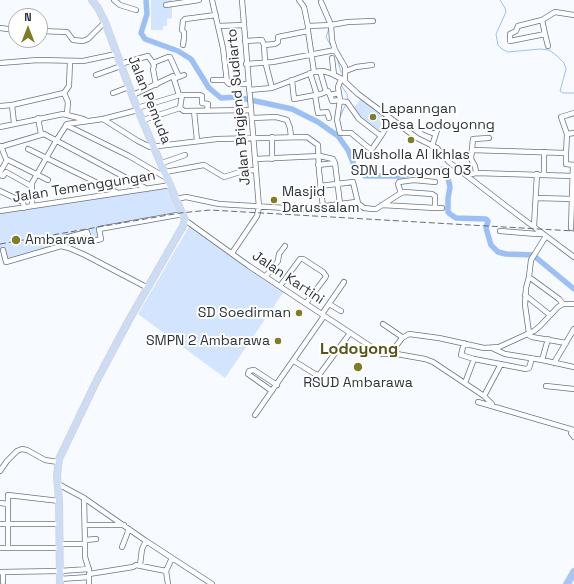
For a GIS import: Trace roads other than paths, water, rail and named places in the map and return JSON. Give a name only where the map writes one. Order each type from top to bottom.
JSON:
[{"type":"highway","points":[[567,584],[574,572]]},
{"type":"main road","name":"Jalan Pemuda","points":[[92,0],[105,22],[142,120],[162,163],[183,215]]},
{"type":"main road","points":[[60,581],[58,462],[97,380],[129,320],[183,226],[183,215]]},
{"type":"street","points":[[114,0],[120,5],[136,10]]},
{"type":"street","points":[[166,5],[199,0]]},
{"type":"street","points":[[212,0],[224,54],[228,84],[249,89],[272,88],[320,71],[334,75],[343,80],[417,138],[437,148],[449,162],[574,257]]},
{"type":"street","name":"Jalan Brigjend Sudiarto","points":[[232,253],[257,216],[259,207],[246,64],[242,0]]},
{"type":"street","points":[[299,0],[304,7],[308,29],[312,54],[312,73],[318,113],[327,112],[328,116],[338,111]]},
{"type":"street","points":[[321,2],[331,25],[332,40],[335,50],[344,64],[346,71],[343,80],[338,87],[340,101],[337,120],[340,133],[351,133],[370,149],[381,136],[391,119]]},
{"type":"street","points":[[545,34],[512,42],[510,41],[510,34],[516,31],[517,26],[542,20],[555,12],[574,15]]},
{"type":"street","points":[[183,45],[184,32],[182,30],[183,21],[185,19],[216,15]]},
{"type":"street","points":[[542,20],[548,46]]},
{"type":"street","points":[[264,45],[277,44],[278,37],[308,29],[348,22],[372,21]]},
{"type":"street","points":[[48,31],[66,32],[73,40],[83,41],[88,39],[105,22]]},
{"type":"street","points":[[218,26],[244,24]]},
{"type":"street","points":[[245,41],[262,40],[272,88]]},
{"type":"street","points":[[246,64],[266,63],[335,50]]},
{"type":"street","points":[[0,63],[38,60],[87,60],[116,54]]},
{"type":"street","points":[[96,75],[148,56],[154,66],[153,69],[156,85]]},
{"type":"street","points":[[153,64],[170,57],[177,78],[180,95],[180,108]]},
{"type":"street","points":[[332,58],[334,75]]},
{"type":"street","points":[[0,106],[12,105],[64,93],[70,86],[70,61]]},
{"type":"street","points":[[346,71],[356,67],[372,64]]},
{"type":"street","points":[[320,71],[332,101],[348,103],[359,119],[381,136]]},
{"type":"street","points":[[132,95],[173,76],[177,78],[184,75]]},
{"type":"street","points":[[214,80],[227,80]]},
{"type":"street","points":[[292,80],[294,98],[328,93],[339,93]]},
{"type":"street","points":[[113,93],[129,86]]},
{"type":"street","points":[[64,93],[68,102],[67,114]]},
{"type":"street","points":[[32,206],[31,186],[66,125],[103,119],[180,95],[202,96],[202,103],[208,104],[207,111]]},
{"type":"street","points":[[12,105],[14,123]]},
{"type":"street","points":[[142,120],[180,108],[184,111],[194,112],[251,109]]},
{"type":"street","points":[[194,112],[197,140]]},
{"type":"street","points":[[571,228],[573,165],[566,164],[567,134],[561,117],[574,113]]},
{"type":"street","points":[[0,127],[38,118],[67,114],[83,118],[87,121]]},
{"type":"street","points":[[252,118],[276,117],[287,120],[291,137]]},
{"type":"street","points":[[38,118],[41,134]]},
{"type":"street","points":[[103,119],[138,141],[150,146],[197,140],[307,137],[316,143],[318,147],[318,165],[323,207]]},
{"type":"street","points":[[66,125],[129,156],[163,176],[204,165],[224,177],[243,171],[256,170]]},
{"type":"street","points":[[432,146],[438,128]]},
{"type":"street","points":[[425,130],[435,134]]},
{"type":"street","points":[[567,134],[574,133]]},
{"type":"street","points":[[48,180],[7,160],[0,146],[41,134],[46,134],[56,141],[147,189]]},
{"type":"street","points":[[272,137],[272,159]]},
{"type":"street","points":[[476,173],[475,166],[471,159],[473,139],[488,138]]},
{"type":"street","points":[[28,149],[118,193]]},
{"type":"street","points":[[472,150],[566,153]]},
{"type":"street","points":[[544,152],[544,174]]},
{"type":"street","points":[[162,163],[185,155]]},
{"type":"street","points":[[255,159],[318,156],[334,159],[340,204]]},
{"type":"street","points":[[0,172],[7,160]]},
{"type":"street","points":[[318,165],[335,163]]},
{"type":"street","points":[[0,175],[3,176],[6,172],[31,186]]},
{"type":"street","points":[[467,175],[476,173],[573,176]]},
{"type":"street","points":[[534,226],[537,174]]},
{"type":"street","points":[[401,193],[398,184],[399,182],[414,180],[432,182],[428,193]]},
{"type":"street","points":[[320,186],[352,182],[354,183],[358,203],[364,208],[373,209],[376,209],[401,193],[408,192],[434,194],[435,208]]},
{"type":"street","name":"Jalan Temenggungan","points":[[0,211],[171,185]]},
{"type":"street","points":[[0,191],[23,202],[24,208]]},
{"type":"street","points":[[176,199],[186,197],[219,204],[305,209],[358,203]]},
{"type":"street","points":[[536,198],[573,199]]},
{"type":"street","points":[[382,205],[442,208]]},
{"type":"street","points":[[61,246],[61,242],[66,238],[86,232],[90,242],[101,239],[99,229],[183,215]]},
{"type":"street","name":"Jalan Kartini","points":[[183,215],[232,253],[350,334],[380,353],[385,354],[391,352]]},
{"type":"street","points":[[500,231],[544,235]]},
{"type":"street","points":[[528,334],[525,295],[532,260],[544,235]]},
{"type":"street","points":[[3,250],[6,262],[61,246],[84,254],[148,288]]},
{"type":"street","points":[[266,276],[278,261],[279,254],[285,246]]},
{"type":"street","points":[[280,286],[300,259],[303,259],[313,265],[326,276],[306,303]]},
{"type":"street","points":[[529,277],[559,298],[563,304]]},
{"type":"street","points":[[255,415],[294,361],[344,282]]},
{"type":"street","points":[[525,295],[550,315]]},
{"type":"street","points":[[329,304],[340,311]]},
{"type":"street","points":[[492,348],[507,344],[528,334],[540,326],[558,307],[563,304],[574,304]]},
{"type":"street","points":[[383,324],[402,337]]},
{"type":"street","points":[[554,363],[574,329]]},
{"type":"street","points":[[294,361],[319,375],[350,334]]},
{"type":"street","points":[[492,404],[484,396],[433,362],[426,359],[391,352],[402,337],[409,334],[415,334],[492,348],[505,354],[574,367]]},
{"type":"street","points":[[528,334],[532,337],[566,343]]},
{"type":"street","points":[[542,360],[548,339]]},
{"type":"street","points":[[464,343],[461,355],[474,359],[527,369],[532,358]]},
{"type":"street","points":[[465,383],[474,359]]},
{"type":"street","points":[[484,396],[501,364]]},
{"type":"street","points":[[272,391],[248,374],[249,371],[254,370],[276,385]]},
{"type":"street","points":[[546,386],[574,389]]},
{"type":"street","points":[[478,402],[573,430],[571,433],[574,437]]},
{"type":"street","points":[[0,471],[7,461],[17,451],[22,449],[27,450],[45,460],[58,462]]},
{"type":"street","points":[[58,484],[84,498],[212,584]]},
{"type":"street","points":[[8,548],[8,496],[10,494],[59,500]]},
{"type":"street","points":[[84,498],[86,560],[89,573],[89,584]]},
{"type":"street","points":[[0,503],[8,504]]},
{"type":"street","points":[[0,524],[60,524]]},
{"type":"street","points":[[85,525],[124,525]]},
{"type":"street","points":[[122,547],[129,529]]},
{"type":"street","points":[[0,548],[60,546],[96,539]]},
{"type":"street","points":[[140,565],[142,549],[146,541]]},
{"type":"street","points":[[168,584],[166,571],[172,558]]},
{"type":"street","points":[[60,581],[89,573],[140,565],[166,571]]},
{"type":"street","points":[[3,582],[2,572],[60,571],[89,573]]},
{"type":"waterway","points":[[146,0],[147,14],[141,33],[145,39],[178,51],[191,59],[209,88],[221,98],[237,97],[292,109],[318,122],[338,136],[348,150],[356,170],[365,176],[399,176],[430,170],[446,169],[450,187],[448,198],[448,212],[450,214],[456,218],[486,219],[488,221],[486,228],[491,245],[498,252],[506,254],[533,255],[574,289]]},
{"type":"waterway","points":[[319,0],[321,7]]},
{"type":"waterway","points":[[500,0],[506,12],[496,34],[498,45],[508,52],[540,49],[549,50],[564,63],[566,69],[560,91],[563,93],[574,93]]},
{"type":"waterway","points":[[329,28],[326,37],[331,46]]},
{"type":"waterway","points":[[337,58],[341,72],[343,73]]},
{"type":"waterway","points":[[341,85],[347,94],[348,100]]},
{"type":"waterway","points":[[340,117],[346,104]]},
{"type":"waterway","points":[[340,140],[341,135]]},
{"type":"railway","points":[[0,244],[180,213],[210,210],[574,231]]},
{"type":"place","name":"Lapanngan Desa Lodoyonng","points":[[373,117]]},
{"type":"place","name":"Musholla Al Ikhlas SDN Lodoyong 03","points":[[411,140]]},
{"type":"place","name":"Masjid Darussalam","points":[[274,200]]},
{"type":"place","name":"Ambarawa","points":[[16,240]]},
{"type":"place","name":"SD Soedirman","points":[[299,313]]},
{"type":"place","name":"SMPN 2 Ambarawa","points":[[278,341]]},
{"type":"place","name":"RSUD Ambarawa","points":[[358,367]]},
{"type":"district","name":"Lodoyong","points":[[359,350]]}]
